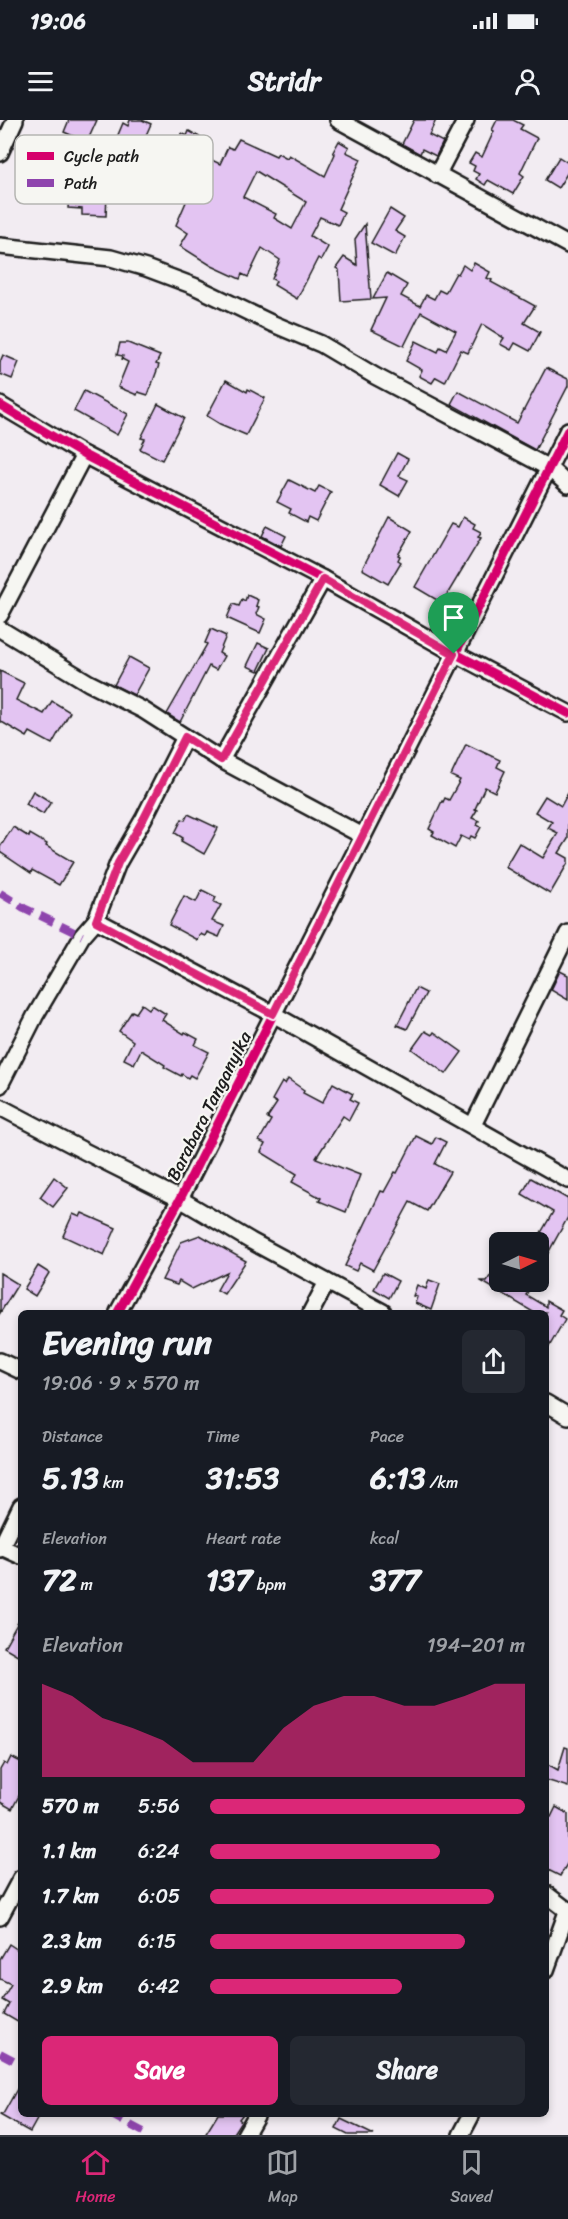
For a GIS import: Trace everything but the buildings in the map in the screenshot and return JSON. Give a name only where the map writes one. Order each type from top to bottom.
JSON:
[{"type":"street","points":[[0,153],[15,120]]},
{"type":"street","points":[[338,120],[568,245]]},
{"type":"street","points":[[437,175],[466,120]]},
{"type":"street","points":[[0,246],[111,258],[194,286],[321,344],[375,376],[549,468],[568,485]]},
{"type":"street","points":[[0,405],[84,455],[323,579],[454,654],[568,713]]},
{"type":"street","name":"Barabara Tanganyika","points":[[119,1310],[180,1199],[568,430]]},
{"type":"street","points":[[0,615],[84,455]]},
{"type":"street","points":[[221,760],[323,579]]},
{"type":"street","points":[[0,629],[89,682],[143,710],[221,760],[363,836]]},
{"type":"street","points":[[0,1085],[35,1016],[82,936],[96,921],[118,863],[144,818],[185,737]]},
{"type":"street","points":[[96,921],[273,1014],[567,1177]]},
{"type":"street","points":[[472,1125],[564,952],[568,933]]},
{"type":"street","points":[[0,1107],[180,1199],[251,1241],[379,1310]]},
{"type":"street","points":[[312,1310],[327,1282]]},
{"type":"street","points":[[0,1361],[18,1370]]},
{"type":"street","points":[[549,1405],[568,1416]]},
{"type":"street","points":[[18,1512],[1,1548],[18,1555]]},
{"type":"street","points":[[0,1917],[18,1884]]},
{"type":"street","points":[[549,1896],[567,1909],[549,1961]]},
{"type":"street","points":[[245,2135],[255,2117]]},
{"type":"street","points":[[461,2135],[470,2117]]},
{"type":"marked path","points":[[0,893],[24,908],[82,936]]},
{"type":"marked path","points":[[0,2053],[18,2062]]},
{"type":"marked path","points":[[116,2117],[149,2135]]},
{"type":"cycle path","points":[[0,405],[84,455],[323,579],[454,653],[568,713]]},
{"type":"cycle path","points":[[119,1310],[180,1199],[568,430]]},
{"type":"route","points":[[323,579],[454,654],[273,1014],[96,921],[118,863],[144,818],[185,737],[221,760],[323,579]]}]
